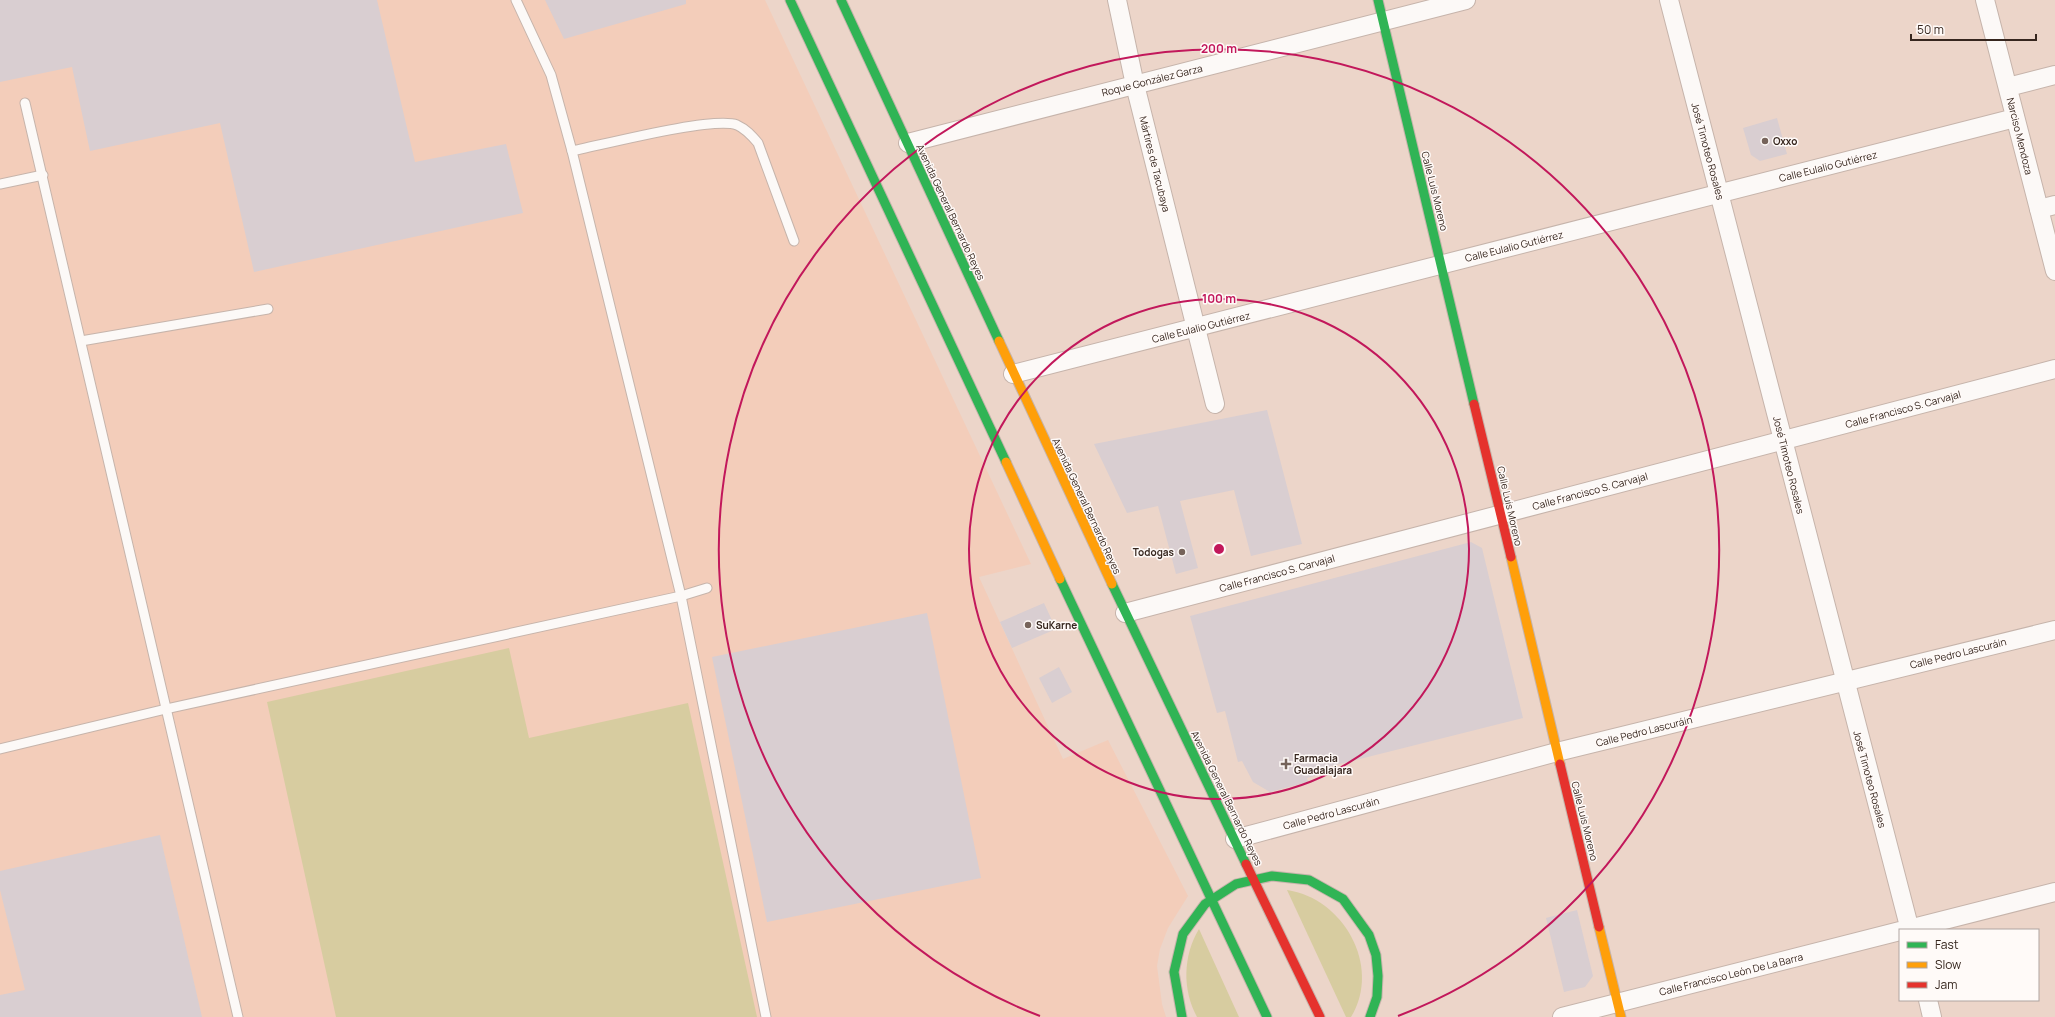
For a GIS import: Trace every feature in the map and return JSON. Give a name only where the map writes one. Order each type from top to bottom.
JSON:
[{"type":"main road","points":[[790,0],[1150,771],[1212,898],[1267,1017]]},
{"type":"main road","name":"Avenida General Bernardo Reyes","points":[[841,0],[1125,613],[1320,1017]]},
{"type":"main road","name":"Calle Luis Moreno","points":[[1378,0],[1619,1010]]},
{"type":"main road","points":[[1182,1017],[1174,989],[1174,967],[1177,951],[1187,927],[1199,910],[1212,898],[1231,886],[1253,878],[1282,875],[1302,878],[1326,888],[1350,906],[1363,922],[1374,944],[1379,969],[1378,990],[1370,1017]]},
{"type":"street","name":"Mártires de Tacubaya","points":[[1117,0],[1135,85],[1215,404]]},
{"type":"street","name":"Roque González Garza","points":[[908,143],[1466,0]]},
{"type":"street","name":"José Timoteo Rosales","points":[[1669,0],[1845,681],[1906,929]]},
{"type":"street","name":"Narciso Mendoza","points":[[1985,0],[2015,118],[2047,207],[2055,271]]},
{"type":"street","points":[[2008,87],[2055,75]]},
{"type":"street","name":"Calle Eulalio Gutiérrez","points":[[1013,374],[2015,118]]},
{"type":"street","name":"Calle Francisco S. Carvajal","points":[[1125,613],[2055,369]]},
{"type":"street","name":"Calle Pedro Lascuráin","points":[[1234,839],[1557,752],[2055,630]]},
{"type":"street","name":"Calle Francisco León De La Barra","points":[[1910,929],[2055,892]]},
{"type":"street","name":"Calle Francisco León De La Barra","points":[[1562,1017],[1619,1010],[1899,932]]},
{"type":"street","points":[[1928,1001],[1932,1017]]},
{"type":"lane","points":[[516,0],[551,74],[572,151],[681,596],[766,1017]]},
{"type":"lane","points":[[25,103],[238,1017]]},
{"type":"lane","points":[[572,151],[684,128],[710,124],[737,125],[748,132],[758,143],[794,240]]},
{"type":"lane","points":[[0,184],[43,175]]},
{"type":"lane","points":[[81,341],[268,309]]},
{"type":"lane","points":[[0,749],[166,709],[681,596],[707,588]]},
{"type":"shaded area","points":[[0,0],[765,0],[1031,564],[979,577],[1063,759],[1108,740],[1188,896],[1168,928],[1160,949],[1157,966],[1162,1004],[1166,1017],[0,1017]]},
{"type":"shaded area","points":[[509,648],[529,738],[688,703],[757,1017],[336,1017],[267,702]]},
{"type":"shaded area","points":[[1287,890],[1307,896],[1325,906],[1340,920],[1352,937],[1359,957],[1362,977],[1359,997],[1351,1017],[1346,1017]]},
{"type":"shaded area","points":[[1199,929],[1239,1017],[1197,1017],[1192,1007],[1187,984],[1187,961]]},
{"type":"building","points":[[0,0],[377,0],[415,162],[506,144],[523,213],[254,272],[220,123],[90,151],[72,67],[0,82]]},
{"type":"building","points":[[545,0],[686,0],[686,4],[564,39]]},
{"type":"building","name":"Oxxo","points":[[1777,118],[1787,154],[1760,161],[1751,155],[1743,128]]},
{"type":"building","points":[[1267,410],[1302,544],[1251,556],[1234,490],[1180,501],[1198,568],[1176,574],[1158,506],[1127,513],[1094,444]]},
{"type":"building","points":[[1471,542],[1482,548],[1523,718],[1328,767],[1330,772],[1307,778],[1308,782],[1270,792],[1253,782],[1242,761],[1238,762],[1225,711],[1217,713],[1190,616]]},
{"type":"building","name":"SuKarne","points":[[1044,603],[1056,629],[1012,648],[1000,622]]},
{"type":"building","points":[[927,613],[981,878],[767,922],[712,657]]},
{"type":"building","points":[[1059,667],[1072,692],[1052,703],[1039,678]]},
{"type":"building","points":[[160,835],[202,1017],[0,1017],[0,995],[25,990],[0,890],[0,871]]},
{"type":"building","points":[[1577,910],[1593,976],[1585,987],[1564,992],[1546,918]]},
{"type":"traffic: fast","points":[[790,0],[1006,462]]},
{"type":"traffic: fast","points":[[841,0],[999,341]]},
{"type":"traffic: fast","points":[[1378,0],[1474,404]]},
{"type":"traffic: fast","points":[[1060,579],[1267,1017]]},
{"type":"traffic: fast","points":[[1112,584],[1246,864]]},
{"type":"traffic: fast","points":[[1182,1017],[1174,972],[1183,934],[1205,904],[1236,884],[1272,876],[1309,880],[1343,899],[1369,935],[1376,955],[1378,976],[1377,997],[1370,1017]]},
{"type":"traffic: slow","points":[[999,341],[1112,584]]},
{"type":"traffic: slow","points":[[1006,462],[1060,579]]},
{"type":"traffic: slow","points":[[1511,557],[1560,764]]},
{"type":"traffic: slow","points":[[1599,927],[1621,1017]]},
{"type":"traffic: jam","points":[[1474,404],[1511,557]]},
{"type":"traffic: jam","points":[[1560,764],[1599,927]]},
{"type":"traffic: jam","points":[[1246,864],[1320,1017]]},
{"type":"place","name":"Oxxo","points":[[1765,141]]},
{"type":"place","name":"Todogas","points":[[1182,552]]},
{"type":"place","name":"SuKarne","points":[[1028,625]]},
{"type":"place","name":"Farmacia Guadalajara","points":[[1286,764]]}]
